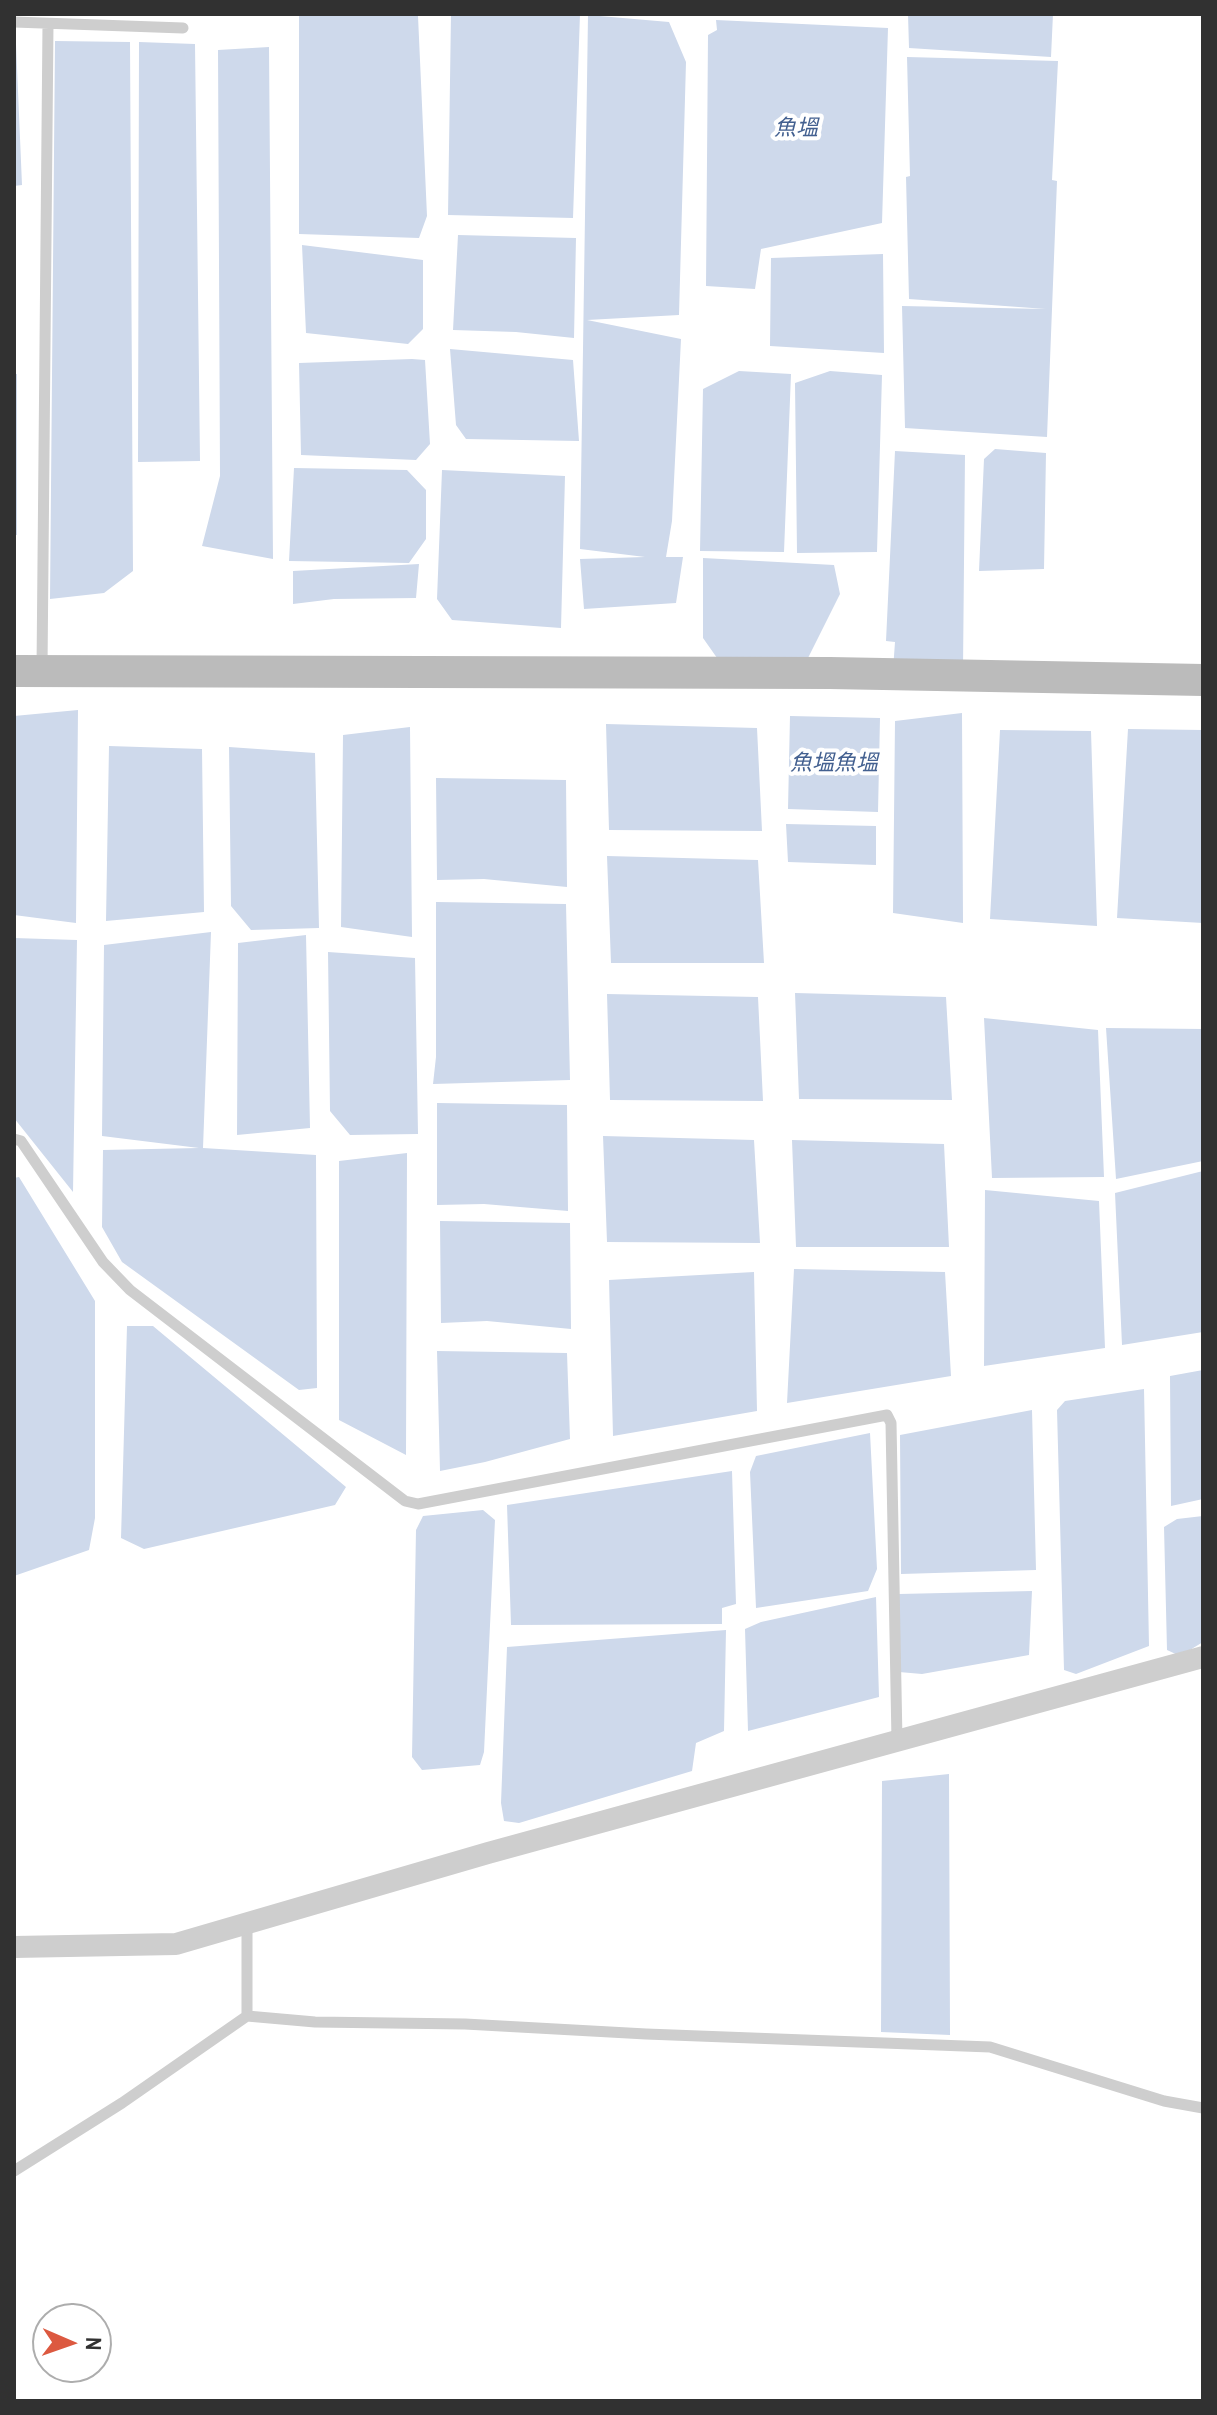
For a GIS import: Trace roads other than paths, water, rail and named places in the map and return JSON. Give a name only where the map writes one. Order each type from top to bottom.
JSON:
[{"type":"street","points":[[28,671],[830,673],[1203,680]]},
{"type":"street","points":[[14,1947],[176,1944],[488,1853],[1203,1657]]},
{"type":"lane","points":[[14,22],[183,28]]},
{"type":"lane","points":[[28,671],[48,24]]},
{"type":"lane","points":[[14,1139],[21,1141],[103,1262],[130,1290],[405,1501],[418,1504],[887,1415],[891,1423],[897,1741]]},
{"type":"lane","points":[[247,1923],[247,2016]]},
{"type":"lane","points":[[14,2171],[122,2103],[247,2016],[315,2022],[465,2024],[990,2047],[1164,2101],[1203,2108]]},
{"type":"water","points":[[299,14],[418,16],[427,216],[419,238],[299,234]]},
{"type":"water","points":[[451,14],[580,14],[573,218],[448,215]]},
{"type":"water","points":[[908,14],[1053,14],[1051,57],[909,48]]},
{"type":"water","points":[[588,15],[669,22],[686,62],[679,315],[587,320],[681,339],[672,521],[666,557],[683,557],[676,603],[584,609],[580,559],[645,557],[580,549]]},
{"type":"water","name":"魚塭","points":[[716,20],[888,28],[882,223],[761,249],[755,289],[706,286],[708,35],[717,30]]},
{"type":"water","points":[[55,41],[130,42],[133,571],[104,593],[50,599]]},
{"type":"water","points":[[139,42],[195,44],[200,461],[138,462]]},
{"type":"water","points":[[14,44],[22,185],[14,186]]},
{"type":"water","points":[[269,47],[273,559],[202,546],[220,476],[218,50]]},
{"type":"water","points":[[907,57],[1058,61],[1052,180],[1057,181],[1047,437],[905,428],[902,306],[1046,309],[909,299]]},
{"type":"water","points":[[458,235],[576,238],[574,338],[453,330]]},
{"type":"water","points":[[302,245],[423,260],[423,329],[408,344],[306,333]]},
{"type":"water","points":[[883,254],[884,353],[770,346],[771,258]]},
{"type":"water","points":[[450,349],[573,360],[579,441],[466,439],[456,425]]},
{"type":"water","points":[[425,360],[430,444],[416,460],[301,455],[299,363]]},
{"type":"water","points":[[739,371],[791,374],[784,552],[700,551],[703,389]]},
{"type":"water","points":[[830,371],[882,375],[877,552],[797,553],[795,383]]},
{"type":"water","points":[[14,374],[17,374],[17,535],[14,535]]},
{"type":"water","points":[[995,449],[1046,453],[1044,569],[979,571],[984,459]]},
{"type":"water","points":[[895,451],[965,455],[963,669],[893,670],[895,642],[886,641]]},
{"type":"water","points":[[294,468],[407,470],[426,490],[426,539],[409,563],[289,561]]},
{"type":"water","points":[[442,470],[565,476],[561,628],[452,620],[437,599]]},
{"type":"water","points":[[703,558],[834,565],[840,594],[805,664],[722,665],[703,638]]},
{"type":"water","points":[[419,564],[416,598],[334,599],[293,604],[293,571]]},
{"type":"water","points":[[78,710],[76,923],[14,915],[14,716]]},
{"type":"water","points":[[962,713],[963,923],[893,913],[895,721]]},
{"type":"water","name":"魚塭魚塭","points":[[790,716],[880,718],[878,812],[788,809]]},
{"type":"water","points":[[606,724],[757,728],[762,831],[609,830]]},
{"type":"water","points":[[410,727],[412,937],[341,927],[343,735]]},
{"type":"water","points":[[1128,729],[1203,730],[1203,923],[1117,918]]},
{"type":"water","points":[[1000,730],[1091,731],[1097,926],[990,919]]},
{"type":"water","points":[[109,746],[202,749],[204,912],[106,921]]},
{"type":"water","points":[[229,747],[315,753],[319,928],[251,930],[231,906]]},
{"type":"water","points":[[436,778],[566,780],[567,887],[484,879],[437,880]]},
{"type":"water","points":[[786,824],[876,826],[876,865],[788,862]]},
{"type":"water","points":[[607,856],[758,860],[764,963],[611,963]]},
{"type":"water","points":[[436,902],[566,904],[570,1080],[433,1084],[436,1057]]},
{"type":"water","points":[[211,932],[203,1148],[316,1155],[317,1388],[299,1390],[122,1262],[102,1227],[103,1150],[199,1148],[102,1136],[104,945]]},
{"type":"water","points":[[306,935],[310,1128],[237,1135],[238,943]]},
{"type":"water","points":[[14,938],[77,940],[73,1192],[14,1118]]},
{"type":"water","points":[[328,952],[415,958],[418,1134],[350,1135],[330,1111]]},
{"type":"water","points":[[795,993],[946,997],[952,1100],[799,1099]]},
{"type":"water","points":[[607,994],[758,997],[763,1101],[610,1100]]},
{"type":"water","points":[[984,1018],[1098,1030],[1104,1177],[992,1178]]},
{"type":"water","points":[[1106,1028],[1203,1029],[1203,1161],[1116,1179]]},
{"type":"water","points":[[437,1103],[567,1105],[568,1211],[484,1204],[437,1205]]},
{"type":"water","points":[[603,1136],[754,1140],[760,1243],[607,1242]]},
{"type":"water","points":[[792,1140],[944,1144],[949,1247],[796,1247]]},
{"type":"water","points":[[407,1153],[406,1455],[339,1420],[339,1161]]},
{"type":"water","points":[[1203,1171],[1203,1332],[1122,1345],[1115,1193]]},
{"type":"water","points":[[19,1177],[95,1301],[95,1518],[89,1550],[14,1576],[14,1178]]},
{"type":"water","points":[[985,1190],[1099,1201],[1105,1348],[984,1366]]},
{"type":"water","points":[[440,1221],[570,1223],[571,1329],[487,1321],[441,1323]]},
{"type":"water","points":[[794,1269],[945,1272],[951,1376],[787,1403]]},
{"type":"water","points":[[754,1272],[757,1411],[613,1436],[609,1280]]},
{"type":"water","points":[[127,1326],[153,1326],[346,1487],[335,1505],[144,1549],[121,1538]]},
{"type":"water","points":[[437,1351],[567,1353],[570,1439],[440,1471]]},
{"type":"water","points":[[1203,1370],[1203,1499],[1171,1506],[1170,1376]]},
{"type":"water","points":[[1144,1389],[1149,1646],[1076,1674],[1064,1670],[1057,1410],[1065,1401]]},
{"type":"water","points":[[1032,1410],[1036,1570],[901,1574],[900,1435]]},
{"type":"water","points":[[870,1433],[877,1569],[868,1591],[756,1608],[750,1472],[756,1456]]},
{"type":"water","points":[[732,1471],[736,1604],[722,1608],[722,1624],[511,1625],[507,1505]]},
{"type":"water","points":[[483,1510],[495,1520],[484,1752],[480,1765],[422,1770],[412,1757],[416,1530],[423,1516]]},
{"type":"water","points":[[1203,1516],[1203,1642],[1180,1656],[1167,1650],[1164,1527],[1177,1519]]},
{"type":"water","points":[[1032,1591],[1029,1655],[922,1674],[899,1672],[899,1594]]},
{"type":"water","points":[[876,1597],[879,1697],[748,1731],[745,1629],[761,1622]]},
{"type":"water","points":[[726,1630],[724,1731],[696,1743],[692,1771],[519,1823],[504,1821],[501,1803],[507,1647]]},
{"type":"water","points":[[949,1774],[950,2035],[881,2032],[882,1781]]}]
